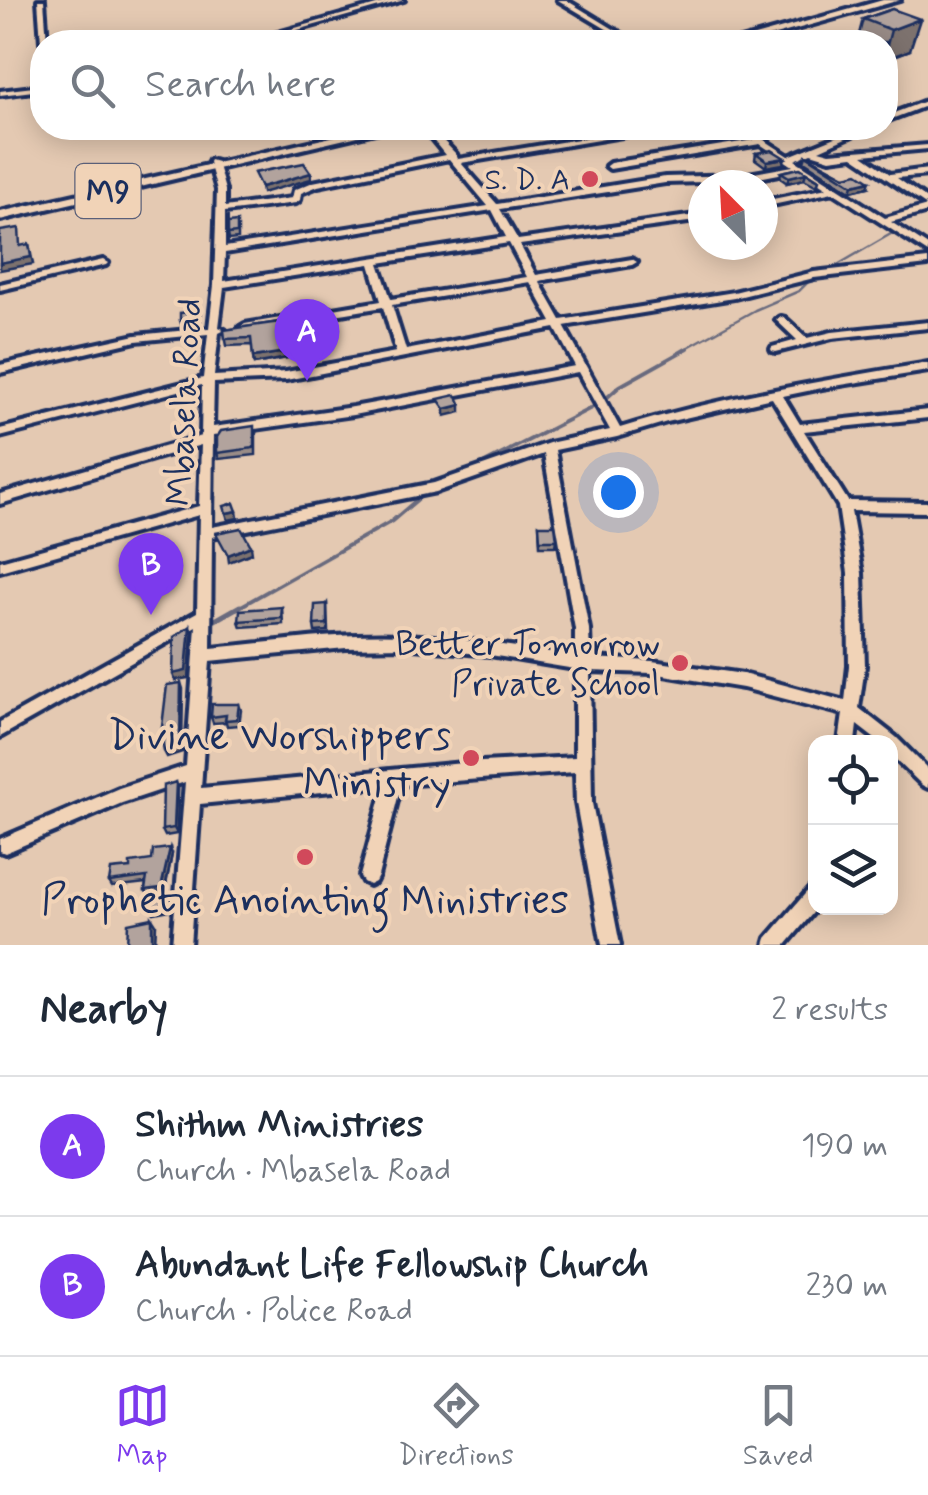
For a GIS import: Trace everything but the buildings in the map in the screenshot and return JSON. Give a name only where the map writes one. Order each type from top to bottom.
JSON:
[{"type":"main road","points":[[784,30],[895,0]]},
{"type":"main road","points":[[798,30],[907,0]]},
{"type":"main road","name":"M9","points":[[0,213],[317,140]]},
{"type":"main road","name":"M9","points":[[214,164],[329,140]]},
{"type":"street","points":[[41,0],[43,30]]},
{"type":"street","points":[[292,30],[400,0]]},
{"type":"street","points":[[561,0],[612,30]]},
{"type":"street","points":[[0,94],[30,90]]},
{"type":"street","points":[[898,114],[928,102]]},
{"type":"street","points":[[439,140],[496,208],[618,433]]},
{"type":"street","points":[[220,210],[296,200],[298,192],[316,184],[577,140]]},
{"type":"street","points":[[789,160],[837,140]]},
{"type":"street","points":[[610,166],[760,141],[925,246]]},
{"type":"street","points":[[814,150],[830,156],[928,147]]},
{"type":"street","points":[[854,153],[928,206]]},
{"type":"street","name":"Mbasela Road","points":[[180,945],[205,614],[208,380],[220,251],[214,164]]},
{"type":"street","points":[[220,251],[676,178],[743,178],[800,167]]},
{"type":"street","points":[[887,177],[928,172]]},
{"type":"street","points":[[778,201],[834,190]]},
{"type":"street","points":[[883,222],[928,206]]},
{"type":"street","points":[[219,285],[688,218]]},
{"type":"street","points":[[374,261],[402,354]]},
{"type":"street","points":[[0,369],[136,338],[215,330],[632,262]]},
{"type":"street","points":[[0,433],[208,380],[260,380],[734,296],[814,275],[928,262]]},
{"type":"street","points":[[0,287],[103,263]]},
{"type":"street","points":[[781,320],[804,341]]},
{"type":"street","points":[[776,349],[804,341],[928,325]]},
{"type":"street","points":[[207,533],[436,487],[654,420],[928,367]]},
{"type":"street","points":[[0,499],[206,436],[582,368]]},
{"type":"street","points":[[776,394],[844,506],[855,573],[856,666],[847,735]]},
{"type":"street","points":[[797,428],[928,414]]},
{"type":"street","points":[[549,450],[577,591],[584,664],[584,803],[611,945]]},
{"type":"street","points":[[844,506],[928,506]]},
{"type":"street","points":[[0,566],[205,508]]},
{"type":"street","points":[[0,730],[205,614]]},
{"type":"street","points":[[203,655],[346,642],[404,641],[584,664],[652,668],[743,681],[849,709],[880,735]]},
{"type":"street","points":[[898,751],[928,780]]},
{"type":"street","points":[[193,797],[582,764]]},
{"type":"street","points":[[5,846],[119,796],[195,771]]},
{"type":"street","points":[[368,876],[395,777]]},
{"type":"street","points":[[774,945],[808,904]]},
{"type":"waterway","points":[[827,271],[896,231]]},
{"type":"waterway","points":[[683,350],[755,310],[799,291],[813,277]]},
{"type":"waterway","points":[[471,470],[601,403],[620,386],[688,348]]},
{"type":"waterway","points":[[236,609],[392,521],[426,492]]},
{"type":"waterway","points":[[210,623],[240,606]]},
{"type":"place","name":"S. D. A","points":[[590,179]]},
{"type":"place","name":"Shithm Ministries","points":[[307,381]]},
{"type":"place","name":"Abundant Life Fellowship Church","points":[[151,615]]},
{"type":"place","name":"Better Tomorrow Private School","points":[[680,663]]},
{"type":"place","name":"Divine Worshippers Ministry","points":[[471,758]]},
{"type":"place","name":"Prophetic Anointing Ministries","points":[[305,857]]}]
